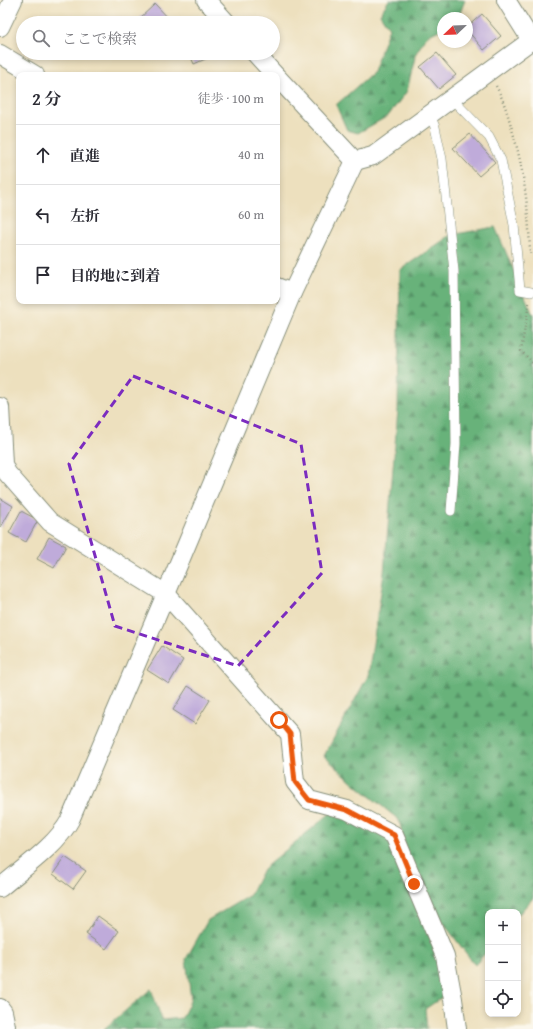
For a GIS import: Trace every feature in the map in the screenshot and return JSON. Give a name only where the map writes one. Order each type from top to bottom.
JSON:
[{"type":"street","points":[[0,27],[13,0]]},
{"type":"street","points":[[206,0],[221,16]]},
{"type":"street","points":[[280,300],[284,290],[355,161],[373,156],[532,39],[506,0]]},
{"type":"street","points":[[0,54],[30,72]]},
{"type":"street","points":[[261,60],[272,72]]},
{"type":"street","points":[[280,80],[355,161]]},
{"type":"street","points":[[0,888],[56,840],[65,829],[166,594],[279,304]]},
{"type":"street","points":[[0,406],[3,464],[7,473],[45,517],[50,522],[166,594],[290,734],[295,782],[309,800],[347,810],[394,835],[445,956],[457,1029]]},
{"type":"street","points":[[0,1008],[3,1012],[6,1026]]},
{"type":"lane","points":[[452,99],[489,137],[501,160],[514,225],[520,290],[531,292]]},
{"type":"lane","points":[[430,114],[435,127],[442,159],[454,271],[456,444],[451,511]]},
{"type":"highlighted area","points":[[133,376],[301,444],[322,573],[238,666],[115,626],[69,464]]},
{"type":"green space","points":[[389,0],[465,0],[460,12],[437,12],[437,31],[427,36],[416,53],[407,91],[388,116],[358,133],[347,130],[336,105],[373,72],[389,28],[380,14]]},
{"type":"green space","points":[[495,227],[533,315],[533,898],[521,912],[521,909],[485,909],[485,953],[475,965],[414,884],[399,820],[356,785],[324,756],[368,676],[384,573],[398,410],[400,270],[451,235]]},
{"type":"green space","points":[[333,811],[393,840],[439,960],[444,996],[425,1009],[427,1029],[104,1029],[151,989],[162,1020],[182,1018],[191,999],[186,959],[208,920],[250,895],[263,869]]},
{"type":"building","points":[[155,4],[166,16],[142,16]]},
{"type":"building","points":[[482,14],[501,36],[484,50],[473,37],[473,22]]},
{"type":"building","points":[[437,53],[456,75],[439,89],[420,67]]},
{"type":"building","points":[[192,60],[203,60],[194,64]]},
{"type":"building","points":[[470,134],[495,162],[479,176],[453,148]]},
{"type":"building","points":[[0,498],[13,506],[1,527],[0,526]]},
{"type":"building","points":[[21,511],[38,520],[26,542],[9,533]]},
{"type":"building","points":[[49,537],[66,546],[54,568],[37,559]]},
{"type":"building","points":[[162,646],[183,660],[169,684],[147,670]]},
{"type":"building","points":[[188,686],[210,700],[195,724],[173,710]]},
{"type":"building","points":[[65,857],[86,871],[73,889],[53,874]]},
{"type":"building","points":[[98,916],[119,931],[106,949],[86,934]]},
{"type":"route","points":[[279,720],[290,734],[295,782],[309,800],[347,810],[394,835],[414,884]]}]
